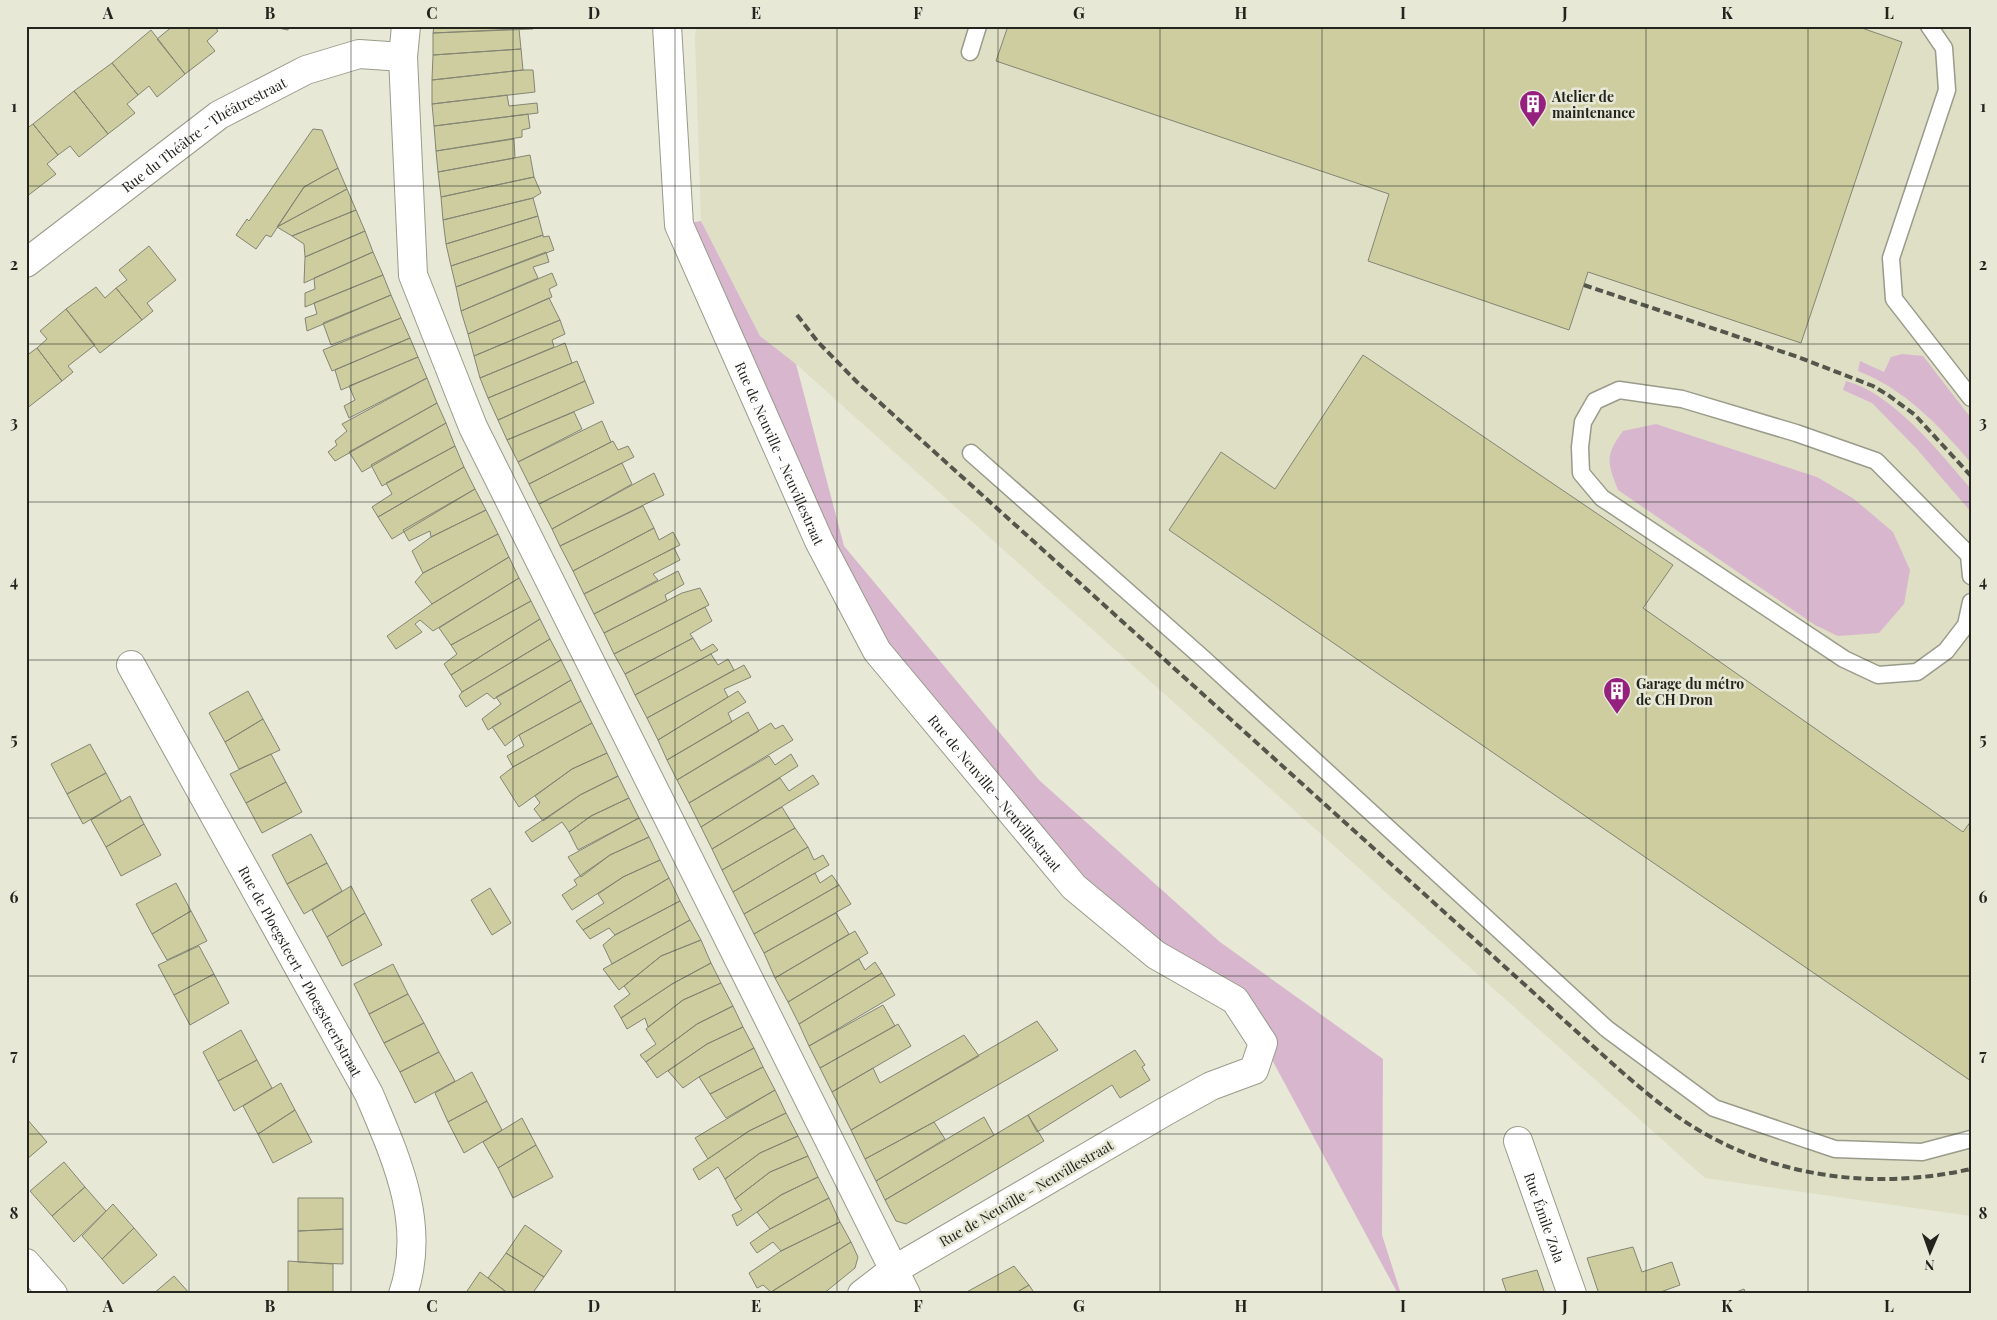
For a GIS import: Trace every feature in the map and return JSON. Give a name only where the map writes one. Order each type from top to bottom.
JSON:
[{"type":"street","points":[[406,26],[403,57],[413,275],[473,427],[892,1271],[906,1294]]},
{"type":"street","name":"Rue de Neuville - Neuvillestraat","points":[[667,26],[678,225],[820,541],[878,651],[1074,887],[1156,955],[1236,1000],[1263,1043],[1254,1070],[1211,1086],[1174,1107],[892,1271],[862,1294]]},
{"type":"street","name":"Rue du Théâtre - Théâtrestraat","points":[[26,263],[220,115],[306,70],[358,54],[403,57]]},
{"type":"street","name":"Rue de Ploegsteert - Ploegsteertstraat","points":[[131,665],[372,1103],[394,1153],[409,1206],[413,1246],[408,1279],[403,1294]]},
{"type":"street","name":"Rue Émile Zola","points":[[1518,1141],[1572,1294]]},
{"type":"street","points":[[26,1263],[53,1294]]},
{"type":"lane","points":[[970,52],[978,26]]},
{"type":"lane","points":[[1929,26],[1944,48],[1947,90],[1891,258],[1894,299],[1971,398]]},
{"type":"lane","points":[[1971,576],[1970,555],[1876,461],[1796,433],[1682,399],[1619,390],[1595,401],[1583,422],[1580,447],[1581,473],[1602,498],[1844,659],[1878,675],[1917,672],[1946,652],[1968,626],[1971,602]]},
{"type":"lane","points":[[971,452],[1205,660],[1608,1029],[1714,1108],[1835,1150],[1922,1152],[1971,1139]]},
{"type":"shaded area","points":[[697,26],[1971,26],[1971,1216],[1705,1178],[796,364],[760,336],[701,221],[695,36]]},
{"type":"shaded area","points":[[701,221],[760,336],[796,364],[844,546],[1039,780],[1220,942],[1383,1059],[1382,1235],[1401,1294],[1398,1294],[1263,1043],[1156,955],[877,651],[679,225]]},
{"type":"shaded area","points":[[1902,354],[1923,356],[1971,418],[1971,463],[1947,435],[1920,410],[1890,387],[1858,371],[1860,361],[1884,372],[1891,357]]},
{"type":"shaded area","points":[[1846,381],[1864,388],[1881,398],[1898,411],[1930,442],[1971,489],[1971,512],[1916,448],[1872,403],[1843,390]]},
{"type":"shaded area","points":[[1656,424],[1817,477],[1854,499],[1893,532],[1910,570],[1904,604],[1879,633],[1838,636],[1815,625],[1618,490],[1610,465],[1611,453],[1617,439],[1623,431]]},
{"type":"building","points":[[173,26],[214,26],[218,31],[207,41],[215,51],[185,74],[157,39]]},
{"type":"building","points":[[268,26],[289,26],[288,30]]},
{"type":"building","points":[[434,26],[533,26],[533,29],[433,33]]},
{"type":"building","name":"Atelier de maintenance","points":[[1008,26],[1856,26],[1902,42],[1801,343],[1588,272],[1569,330],[1368,261],[1389,194],[996,61]]},
{"type":"building","points":[[519,29],[521,49],[433,55],[433,33]]},
{"type":"building","points":[[151,30],[185,74],[157,97],[149,86],[138,95],[112,63]]},
{"type":"building","points":[[521,49],[523,70],[432,80],[433,55]]},
{"type":"building","points":[[112,63],[138,95],[127,104],[135,113],[108,134],[74,91]]},
{"type":"building","points":[[533,70],[535,92],[432,104],[432,80]]},
{"type":"building","points":[[74,91],[108,134],[79,157],[70,146],[58,155],[33,124]]},
{"type":"building","points":[[507,95],[509,106],[537,103],[538,113],[434,126],[432,104]]},
{"type":"building","points":[[528,114],[530,128],[522,130],[522,137],[436,151],[434,126]]},
{"type":"building","points":[[33,124],[58,155],[47,164],[56,174],[26,197],[26,129]]},
{"type":"building","points":[[313,129],[322,130],[338,168],[304,187],[271,237],[266,235],[256,249],[236,235],[247,219],[249,221]]},
{"type":"building","points":[[514,139],[515,158],[438,172],[436,151]]},
{"type":"building","points":[[530,155],[534,177],[441,197],[438,172]]},
{"type":"building","points":[[338,168],[347,189],[277,227],[304,187]]},
{"type":"building","points":[[534,177],[541,193],[533,198],[443,220],[441,197]]},
{"type":"building","points":[[347,189],[356,210],[292,236],[277,227]]},
{"type":"building","points":[[533,198],[538,216],[446,244],[443,220]]},
{"type":"building","points":[[356,210],[365,231],[305,257],[304,244],[292,236]]},
{"type":"building","points":[[538,216],[543,235],[451,266],[446,244]]},
{"type":"building","points":[[365,231],[373,252],[304,283],[305,257]]},
{"type":"building","points":[[543,235],[543,237],[549,236],[554,250],[456,287],[451,266]]},
{"type":"building","points":[[149,246],[176,280],[147,303],[153,311],[142,320],[116,288],[127,280],[119,270]]},
{"type":"building","points":[[373,252],[383,275],[305,307],[305,293],[315,289],[314,278]]},
{"type":"building","points":[[546,252],[549,262],[533,267],[538,278],[461,311],[456,287]]},
{"type":"building","points":[[552,273],[557,285],[549,289],[552,297],[468,334],[461,311]]},
{"type":"building","points":[[383,275],[391,295],[307,331],[305,318],[317,314],[314,303]]},
{"type":"building","points":[[96,287],[105,298],[116,288],[142,320],[100,353],[66,309]]},
{"type":"building","points":[[391,295],[401,318],[331,345],[323,323]]},
{"type":"building","points":[[549,298],[560,320],[474,356],[468,334]]},
{"type":"building","points":[[66,309],[95,345],[68,366],[73,372],[62,381],[37,348],[47,339],[40,331]]},
{"type":"building","points":[[401,318],[410,338],[332,371],[323,350]]},
{"type":"building","points":[[560,320],[565,334],[552,340],[554,347],[480,378],[474,356]]},
{"type":"building","points":[[410,338],[418,357],[341,390],[335,370]]},
{"type":"building","points":[[565,343],[572,363],[488,398],[480,378]]},
{"type":"building","points":[[37,348],[62,381],[26,409],[26,356]]},
{"type":"building","name":"Garage du métro de CH Dron","points":[[1363,355],[1673,565],[1643,608],[1963,832],[1971,821],[1971,1081],[1169,530],[1221,452],[1275,489]]},
{"type":"building","points":[[418,357],[427,378],[349,418],[344,406],[355,400],[349,386]]},
{"type":"building","points":[[577,361],[585,381],[498,420],[488,398]]},
{"type":"building","points":[[427,378],[437,403],[335,461],[328,452],[337,445],[335,441],[347,431],[342,424]]},
{"type":"building","points":[[585,381],[594,403],[507,440],[498,420]]},
{"type":"building","points":[[437,403],[446,423],[362,472],[349,452]]},
{"type":"building","points":[[574,412],[582,429],[518,462],[507,440]]},
{"type":"building","points":[[602,421],[611,442],[529,484],[518,462]]},
{"type":"building","points":[[446,423],[455,446],[382,486],[371,465]]},
{"type":"building","points":[[613,441],[618,450],[628,446],[634,457],[539,504],[529,484]]},
{"type":"building","points":[[455,446],[464,467],[378,517],[372,507],[392,494],[386,483]]},
{"type":"building","points":[[622,463],[632,484],[552,529],[539,504]]},
{"type":"building","points":[[464,467],[475,489],[392,539],[378,517]]},
{"type":"building","points":[[654,473],[664,495],[560,546],[552,529]]},
{"type":"building","points":[[475,489],[486,510],[431,537],[430,531],[409,541],[403,530]]},
{"type":"building","points":[[643,506],[654,528],[573,571],[560,546]]},
{"type":"building","points":[[486,510],[498,534],[423,573],[412,551],[431,537]]},
{"type":"building","points":[[654,528],[659,540],[673,532],[680,545],[584,594],[573,571]]},
{"type":"building","points":[[498,534],[509,557],[432,604],[415,582],[423,573]]},
{"type":"building","points":[[674,548],[680,560],[653,574],[658,580],[594,614],[584,594]]},
{"type":"building","points":[[509,557],[519,578],[433,631],[420,620],[415,624],[422,632],[396,649],[387,636],[432,604]]},
{"type":"building","points":[[678,571],[684,584],[665,595],[667,601],[604,633],[594,614]]},
{"type":"building","points":[[519,578],[531,601],[451,645],[439,628]]},
{"type":"building","points":[[700,588],[709,605],[614,654],[604,633],[682,593]]},
{"type":"building","points":[[531,601],[540,619],[451,675],[444,664],[457,654],[451,645]]},
{"type":"building","points":[[705,607],[712,621],[690,634],[693,638],[625,674],[614,654]]},
{"type":"building","points":[[540,619],[550,639],[462,692],[451,675]]},
{"type":"building","points":[[693,638],[701,651],[713,644],[718,650],[635,695],[625,674]]},
{"type":"building","points":[[550,639],[561,660],[494,699],[487,693],[466,707],[459,696],[462,692]]},
{"type":"building","points":[[711,654],[718,665],[728,659],[734,670],[647,718],[635,695]]},
{"type":"building","points":[[561,660],[571,680],[488,730],[482,719],[501,704],[496,697]]},
{"type":"building","points":[[744,665],[751,677],[724,689],[728,697],[658,740],[647,718]]},
{"type":"building","points":[[571,680],[581,701],[519,735],[505,746],[492,727]]},
{"type":"building","points":[[248,691],[263,719],[225,742],[209,713]]},
{"type":"building","points":[[738,691],[746,702],[728,713],[732,722],[667,760],[658,740]]},
{"type":"building","points":[[581,701],[592,723],[513,767],[507,756],[524,746],[519,735]]},
{"type":"building","points":[[748,712],[759,731],[677,780],[667,760]]},
{"type":"building","points":[[263,719],[280,750],[239,769],[225,742]]},
{"type":"building","points":[[592,723],[607,753],[572,769],[519,807],[500,777],[513,767]]},
{"type":"building","points":[[771,723],[775,729],[783,725],[793,740],[689,803],[677,780]]},
{"type":"building","points":[[90,744],[106,773],[67,794],[51,764]]},
{"type":"building","points":[[607,753],[618,776],[580,795],[543,821],[534,809],[540,803],[535,796],[572,769]]},
{"type":"building","points":[[271,754],[286,782],[246,803],[230,774]]},
{"type":"building","points":[[791,754],[798,766],[701,827],[689,803],[769,756],[775,765]]},
{"type":"building","points":[[106,773],[121,801],[83,824],[67,794]]},
{"type":"building","points":[[813,775],[819,784],[712,849],[701,827],[780,778],[789,791]]},
{"type":"building","points":[[618,776],[629,798],[591,816],[569,832],[562,822],[532,842],[525,832],[580,795]]},
{"type":"building","points":[[286,782],[302,812],[262,833],[246,803]]},
{"type":"building","points":[[130,796],[144,824],[106,847],[91,820]]},
{"type":"building","points":[[629,798],[639,818],[578,850],[569,832],[591,816]]},
{"type":"building","points":[[782,807],[795,828],[722,870],[712,849]]},
{"type":"building","points":[[639,818],[649,837],[610,855],[581,877],[568,857]]},
{"type":"building","points":[[144,824],[161,855],[121,876],[106,847]]},
{"type":"building","points":[[795,828],[808,847],[733,892],[722,870]]},
{"type":"building","points":[[311,834],[327,863],[287,884],[272,855]]},
{"type":"building","points":[[649,837],[660,860],[623,877],[572,910],[562,895],[577,885],[574,880],[610,855]]},
{"type":"building","points":[[808,847],[814,860],[823,855],[829,865],[744,914],[733,892]]},
{"type":"building","points":[[660,860],[669,878],[583,930],[576,921],[604,903],[598,894],[623,877]]},
{"type":"building","points":[[327,863],[342,891],[304,914],[287,884]]},
{"type":"building","points":[[815,873],[820,883],[832,875],[839,885],[754,934],[744,914]]},
{"type":"building","points":[[669,878],[680,901],[615,935],[609,928],[590,939],[583,930]]},
{"type":"building","points":[[176,883],[191,911],[152,934],[136,904]]},
{"type":"building","points":[[839,885],[851,904],[764,953],[754,934]]},
{"type":"building","points":[[351,886],[365,913],[327,937],[312,910]]},
{"type":"building","points":[[490,888],[511,923],[492,935],[471,900]]},
{"type":"building","points":[[680,901],[690,920],[612,964],[603,945],[615,935]]},
{"type":"building","points":[[191,911],[207,941],[167,960],[152,934]]},
{"type":"building","points":[[365,913],[382,945],[342,966],[327,937]]},
{"type":"building","points":[[836,913],[849,934],[775,978],[764,953]]},
{"type":"building","points":[[690,920],[701,940],[661,956],[619,990],[603,969]]},
{"type":"building","points":[[855,931],[868,953],[788,1002],[775,978]]},
{"type":"building","points":[[701,940],[711,963],[672,984],[621,1018],[614,1006],[630,994],[624,986],[661,956]]},
{"type":"building","points":[[199,946],[214,974],[174,995],[158,965]]},
{"type":"building","points":[[859,959],[865,970],[875,962],[882,973],[799,1024],[788,1002]]},
{"type":"building","points":[[711,963],[721,983],[683,1000],[648,1027],[645,1018],[627,1029],[621,1018],[672,984]]},
{"type":"building","points":[[393,964],[408,994],[369,1014],[354,984]]},
{"type":"building","points":[[882,973],[895,995],[809,1046],[799,1024]]},
{"type":"building","points":[[214,974],[229,1003],[190,1025],[174,995]]},
{"type":"building","points":[[721,983],[733,1006],[697,1024],[646,1062],[640,1055],[656,1044],[646,1029],[683,1000]]},
{"type":"building","points":[[408,994],[424,1023],[384,1043],[369,1014]]},
{"type":"building","points":[[883,1005],[895,1026],[820,1068],[809,1046]]},
{"type":"building","points":[[733,1006],[743,1027],[707,1044],[657,1078],[646,1062],[697,1024]]},
{"type":"building","points":[[1037,1021],[1058,1050],[934,1122],[865,1159],[851,1130]]},
{"type":"building","points":[[424,1023],[439,1052],[400,1072],[384,1043]]},
{"type":"building","points":[[898,1024],[911,1046],[832,1092],[820,1068]]},
{"type":"building","points":[[743,1027],[754,1048],[699,1077],[683,1088],[668,1071],[707,1044]]},
{"type":"building","points":[[241,1030],[257,1060],[218,1081],[203,1052]]},
{"type":"building","points":[[964,1035],[979,1056],[851,1130],[832,1092],[873,1068],[880,1083]]},
{"type":"building","points":[[754,1048],[763,1067],[710,1094],[699,1077]]},
{"type":"building","points":[[1135,1050],[1145,1065],[1142,1067],[1150,1080],[1120,1098],[1112,1085],[1037,1132],[1028,1115]]},
{"type":"building","points":[[439,1052],[455,1081],[415,1103],[400,1072]]},
{"type":"building","points":[[257,1060],[272,1088],[234,1111],[218,1081]]},
{"type":"building","points":[[763,1067],[775,1090],[726,1118],[710,1094]]},
{"type":"building","points":[[472,1072],[487,1101],[448,1122],[435,1093]]},
{"type":"building","points":[[281,1083],[295,1110],[258,1134],[243,1106]]},
{"type":"building","points":[[775,1090],[786,1113],[749,1131],[708,1159],[695,1138]]},
{"type":"building","points":[[487,1101],[502,1130],[464,1153],[448,1122]]},
{"type":"building","points":[[295,1110],[312,1142],[273,1163],[258,1134]]},
{"type":"building","points":[[786,1113],[798,1136],[760,1153],[725,1179],[718,1167],[699,1180],[693,1169],[749,1131]]},
{"type":"building","points":[[1028,1115],[1044,1141],[906,1224],[896,1221],[885,1200]]},
{"type":"building","points":[[984,1117],[994,1135],[885,1200],[876,1181]]},
{"type":"building","points":[[26,1118],[47,1142],[26,1160]]},
{"type":"building","points":[[522,1118],[536,1145],[498,1168],[483,1142]]},
{"type":"building","points":[[934,1122],[945,1139],[876,1181],[865,1159]]},
{"type":"building","points":[[798,1136],[808,1156],[770,1172],[735,1199],[725,1179],[760,1153]]},
{"type":"building","points":[[536,1145],[553,1177],[513,1198],[498,1168]]},
{"type":"building","points":[[808,1156],[818,1177],[781,1195],[737,1226],[732,1215],[742,1210],[735,1199],[770,1172]]},
{"type":"building","points":[[64,1162],[85,1187],[52,1216],[30,1191]]},
{"type":"building","points":[[818,1177],[829,1198],[770,1229],[757,1212],[781,1195]]},
{"type":"building","points":[[85,1187],[106,1211],[74,1242],[52,1216]]},
{"type":"building","points":[[298,1198],[343,1198],[343,1229],[298,1231]]},
{"type":"building","points":[[829,1198],[840,1222],[781,1251],[773,1242],[757,1253],[750,1243],[770,1229]]},
{"type":"building","points":[[113,1204],[134,1228],[102,1259],[82,1236]]},
{"type":"building","points":[[840,1222],[851,1242],[771,1292],[763,1285],[757,1288],[749,1273],[781,1251]]},
{"type":"building","points":[[525,1225],[562,1251],[544,1277],[506,1253]]},
{"type":"building","points":[[134,1228],[157,1255],[123,1284],[102,1259]]},
{"type":"building","points":[[343,1229],[343,1264],[298,1262],[298,1231]]},
{"type":"building","points":[[851,1242],[858,1257],[855,1268],[823,1294],[768,1294]]},
{"type":"building","points":[[1633,1247],[1642,1272],[1672,1262],[1680,1285],[1655,1294],[1599,1294],[1587,1258]]},
{"type":"building","points":[[506,1253],[544,1277],[532,1294],[509,1294],[488,1278]]},
{"type":"building","points":[[288,1261],[333,1264],[333,1294],[288,1294]]},
{"type":"building","points":[[1014,1266],[1029,1285],[1014,1294],[963,1294]]},
{"type":"building","points":[[1537,1270],[1545,1294],[1507,1294],[1502,1279]]},
{"type":"building","points":[[480,1272],[488,1278],[509,1294],[465,1294]]},
{"type":"building","points":[[174,1276],[190,1294],[153,1294]]},
{"type":"building","points":[[1029,1285],[1035,1294],[1014,1294]]},
{"type":"building","points":[[1744,1289],[1746,1294],[1731,1294]]},
{"type":"railway","points":[[1584,285],[1798,357],[1873,386],[1915,415],[1971,476]]},
{"type":"railway","points":[[797,315],[818,342],[857,382],[1576,1031],[1636,1084],[1674,1114],[1707,1135],[1742,1152],[1779,1165],[1816,1173],[1855,1178],[1894,1179],[1932,1176],[1971,1169]]},
{"type":"place","name":"Atelier de maintenance","points":[[1533,128]]},
{"type":"place","name":"Garage du métro de CH Dron","points":[[1617,715]]}]
